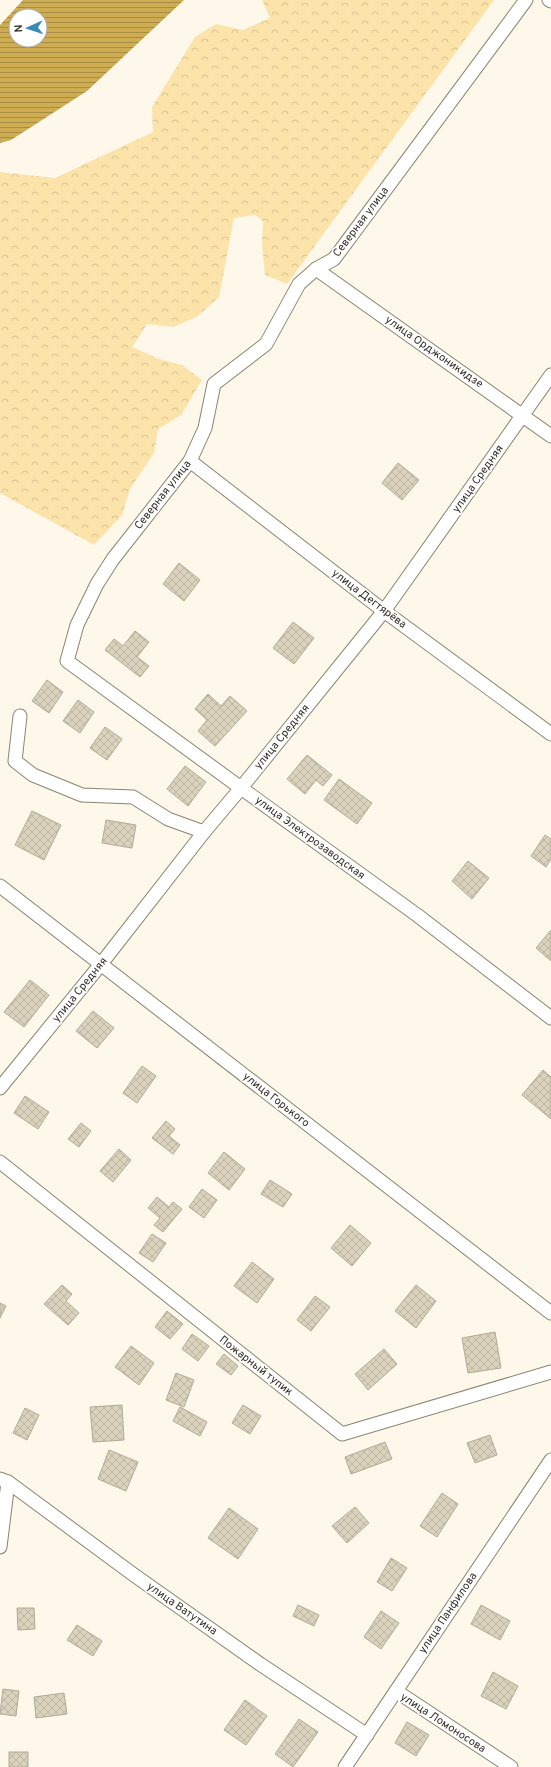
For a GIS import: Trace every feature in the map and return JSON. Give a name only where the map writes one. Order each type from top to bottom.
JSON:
[{"type":"street","name":"Северная улица","points":[[67,661],[77,625],[97,584],[113,559],[190,461],[205,428],[214,384],[266,344],[299,284],[316,269],[334,259],[526,0]]},
{"type":"street","name":"улица Орджоникидзе","points":[[316,269],[551,436]]},
{"type":"street","name":"улица Средняя","points":[[0,1088],[101,964],[204,832],[384,611],[551,375]]},
{"type":"street","name":"улица Дегтярёва","points":[[190,461],[384,611],[551,734]]},
{"type":"street","name":"улица Электрозаводская","points":[[67,661],[417,915],[551,1018]]},
{"type":"street","points":[[20,716],[15,761],[33,775],[82,795],[133,797],[168,819],[204,832]]},
{"type":"street","name":"улица Горького","points":[[0,886],[551,1313]]},
{"type":"street","name":"Пожарный тупик","points":[[0,1162],[342,1434],[551,1372]]},
{"type":"street","name":"улица Панфилова","points":[[345,1767],[551,1460]]},
{"type":"street","points":[[0,1547],[4,1480]]},
{"type":"street","name":"улица Ватутина","points":[[4,1480],[134,1575],[260,1664],[367,1735]]},
{"type":"street","name":"улица Ломоносова","points":[[396,1691],[511,1767]]},
{"type":"green space","points":[[262,0],[494,0],[287,284],[265,275],[262,244],[263,221],[255,215],[234,218],[219,297],[198,316],[174,327],[147,324],[132,347],[159,359],[182,365],[202,380],[181,415],[158,429],[154,453],[130,489],[122,515],[94,545],[0,493],[0,172],[55,178],[153,132],[152,107],[195,37],[216,24],[243,30],[270,18]]},
{"type":"shaded area","points":[[23,0],[184,0],[87,91],[11,140],[0,143],[0,25],[8,16],[8,48],[48,48],[48,8],[16,8]]},
{"type":"building","points":[[398,463],[419,480],[402,500],[382,483]]},
{"type":"building","points":[[179,563],[200,580],[184,601],[163,584]]},
{"type":"building","points":[[293,622],[314,638],[294,664],[273,648]]},
{"type":"building","points":[[135,631],[149,642],[137,657],[149,666],[140,677],[105,650],[114,639],[123,646]]},
{"type":"building","points":[[47,680],[63,692],[49,713],[32,701]]},
{"type":"building","points":[[208,694],[221,706],[230,696],[247,711],[215,746],[198,731],[207,720],[195,709]]},
{"type":"building","points":[[78,700],[94,712],[80,733],[63,721]]},
{"type":"building","points":[[105,727],[122,739],[107,760],[90,748]]},
{"type":"building","points":[[307,755],[332,775],[323,786],[316,780],[305,794],[287,779]]},
{"type":"building","points":[[185,766],[206,782],[188,806],[167,789]]},
{"type":"building","points":[[339,779],[372,803],[357,824],[324,800]]},
{"type":"building","points":[[32,811],[61,825],[44,860],[15,845]]},
{"type":"building","points":[[106,820],[136,825],[132,848],[102,843]]},
{"type":"building","points":[[545,835],[551,839],[551,859],[546,867],[531,856]]},
{"type":"building","points":[[468,861],[489,878],[472,899],[452,881]]},
{"type":"building","points":[[551,930],[551,961],[536,948]]},
{"type":"building","points":[[30,980],[49,995],[24,1027],[4,1012]]},
{"type":"building","points":[[93,1011],[114,1028],[97,1048],[76,1031]]},
{"type":"building","points":[[142,1066],[156,1076],[137,1103],[123,1093]]},
{"type":"building","points":[[543,1070],[551,1077],[551,1119],[522,1095]]},
{"type":"building","points":[[25,1096],[49,1112],[38,1129],[14,1113]]},
{"type":"building","points":[[166,1121],[175,1129],[169,1136],[180,1145],[173,1154],[152,1138]]},
{"type":"building","points":[[81,1123],[91,1131],[79,1147],[68,1139]]},
{"type":"building","points":[[119,1149],[131,1160],[113,1182],[100,1171]]},
{"type":"building","points":[[224,1152],[245,1169],[229,1190],[208,1173]]},
{"type":"building","points":[[270,1180],[292,1194],[283,1207],[261,1194]]},
{"type":"building","points":[[202,1189],[217,1200],[204,1218],[189,1207]]},
{"type":"building","points":[[157,1197],[169,1207],[173,1202],[182,1209],[163,1232],[154,1225],[160,1218],[148,1208]]},
{"type":"building","points":[[350,1225],[371,1243],[352,1266],[331,1248]]},
{"type":"building","points":[[152,1234],[166,1243],[153,1262],[139,1253]]},
{"type":"building","points":[[252,1262],[274,1279],[257,1303],[234,1286]]},
{"type":"building","points":[[62,1285],[72,1294],[66,1301],[79,1313],[68,1325],[44,1304]]},
{"type":"building","points":[[416,1285],[436,1301],[416,1328],[395,1311]]},
{"type":"building","points":[[315,1296],[330,1307],[311,1331],[297,1320]]},
{"type":"building","points":[[0,1303],[6,1306],[0,1318]]},
{"type":"building","points":[[167,1311],[183,1324],[170,1339],[155,1327]]},
{"type":"building","points":[[495,1332],[501,1368],[468,1373],[462,1338]]},
{"type":"building","points":[[192,1334],[209,1346],[198,1361],[182,1349]]},
{"type":"building","points":[[131,1346],[154,1363],[139,1385],[115,1367]]},
{"type":"building","points":[[384,1349],[397,1364],[368,1390],[355,1374]]},
{"type":"building","points":[[224,1354],[238,1366],[231,1375],[216,1364]]},
{"type":"building","points":[[176,1373],[194,1380],[184,1407],[166,1400]]},
{"type":"building","points":[[122,1405],[124,1440],[93,1442],[90,1407]]},
{"type":"building","points":[[243,1405],[261,1416],[250,1434],[232,1423]]},
{"type":"building","points":[[180,1407],[207,1422],[200,1436],[173,1421]]},
{"type":"building","points":[[25,1408],[39,1415],[27,1440],[13,1433]]},
{"type":"building","points":[[490,1435],[497,1455],[475,1463],[467,1443]]},
{"type":"building","points":[[385,1442],[392,1459],[351,1474],[345,1457]]},
{"type":"building","points":[[109,1450],[138,1462],[126,1491],[98,1479]]},
{"type":"building","points":[[442,1493],[458,1504],[437,1537],[420,1526]]},
{"type":"building","points":[[355,1507],[369,1523],[347,1543],[332,1526]]},
{"type":"building","points":[[229,1508],[258,1529],[238,1559],[208,1538]]},
{"type":"building","points":[[391,1558],[407,1568],[392,1591],[377,1582]]},
{"type":"building","points":[[298,1605],[319,1615],[314,1626],[293,1616]]},
{"type":"building","points":[[481,1605],[510,1621],[500,1640],[471,1624]]},
{"type":"building","points":[[17,1608],[34,1608],[35,1629],[18,1630]]},
{"type":"building","points":[[381,1611],[399,1623],[381,1649],[364,1637]]},
{"type":"building","points":[[77,1625],[102,1641],[93,1656],[67,1640]]},
{"type":"building","points":[[493,1672],[518,1686],[506,1709],[481,1696]]},
{"type":"building","points":[[3,1689],[19,1691],[16,1716],[0,1714]]},
{"type":"building","points":[[64,1693],[67,1714],[36,1718],[34,1697]]},
{"type":"building","points":[[245,1700],[267,1716],[246,1745],[224,1730]]},
{"type":"building","points":[[299,1719],[318,1732],[293,1767],[275,1754]]},
{"type":"building","points":[[407,1722],[429,1735],[416,1756],[395,1743]]},
{"type":"building","points":[[9,1752],[28,1752],[28,1767],[9,1767]]}]
